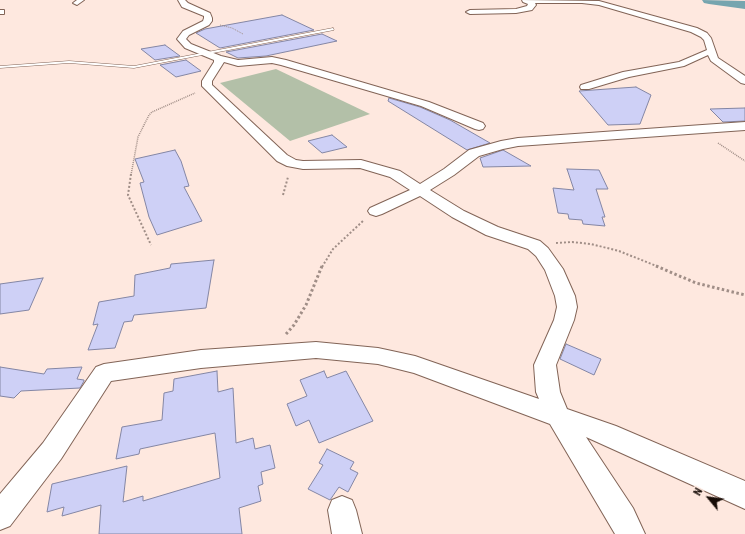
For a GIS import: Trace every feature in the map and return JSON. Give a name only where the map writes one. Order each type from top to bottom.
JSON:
[{"type":"street","points":[[181,0],[185,6],[207,15],[208,20],[206,23],[186,33],[181,39],[188,46],[238,63],[272,60],[283,62],[425,104],[479,126]]},
{"type":"street","points":[[517,0],[582,1],[618,7],[694,30],[704,35],[708,40],[712,56],[717,62],[745,81]]},
{"type":"street","points":[[470,12],[516,11],[529,8],[532,4],[527,1]]},
{"type":"street","points":[[585,87],[627,74],[681,64],[711,51]]},
{"type":"street","points":[[212,55],[219,62],[207,81],[207,86],[276,153],[292,163],[317,165],[361,164],[395,174],[458,214],[485,227],[534,245],[542,252],[554,269],[565,296],[567,307],[564,320],[545,365],[548,392],[560,417],[623,518],[630,534]]},
{"type":"street","points":[[376,211],[407,198],[449,172],[474,153],[501,145],[518,142],[745,126]]},
{"type":"street","points":[[0,516],[52,451],[104,373],[201,359],[316,350],[378,356],[415,365],[466,382],[607,434],[745,495]]},
{"type":"lane","points":[[0,67],[69,62],[134,67],[212,55],[333,29]]},
{"type":"path","points":[[206,23],[228,27],[245,36]]},
{"type":"path","points":[[151,245],[128,195],[138,137],[152,112],[198,92],[207,86]]},
{"type":"path","points":[[700,130],[745,161]]},
{"type":"path","points":[[283,195],[292,163]]},
{"type":"path","points":[[263,354],[294,325],[306,305],[322,267],[333,249],[363,220],[376,211]]},
{"type":"path","points":[[534,245],[572,242],[591,244],[618,251],[696,283],[745,295]]},
{"type":"green space","points":[[276,69],[370,114],[290,141],[220,83]]},
{"type":"building","points":[[282,15],[314,30],[220,48],[196,33],[205,29]]},
{"type":"building","points":[[322,34],[337,41],[266,56],[238,58],[226,52]]},
{"type":"building","points":[[165,45],[180,56],[155,60],[141,49]]},
{"type":"building","points":[[186,60],[201,71],[176,77],[160,65]]},
{"type":"building","points":[[636,87],[651,95],[640,124],[608,125],[579,91]]},
{"type":"building","points":[[389,98],[420,107],[450,120],[490,143],[467,150],[388,101]]},
{"type":"building","points":[[745,108],[745,121],[723,122],[710,109]]},
{"type":"building","points":[[332,135],[347,147],[322,153],[308,141]]},
{"type":"building","points":[[175,150],[181,161],[189,186],[184,187],[202,221],[157,235],[149,217],[140,183],[144,182],[135,159]]},
{"type":"building","points":[[503,150],[531,166],[483,167],[480,158]]},
{"type":"building","points":[[567,169],[599,170],[608,189],[596,189],[605,217],[602,217],[605,226],[583,224],[582,220],[569,219],[568,214],[558,213],[553,188],[574,190]]},
{"type":"building","points":[[214,260],[206,308],[134,315],[132,321],[124,322],[115,348],[88,350],[98,324],[93,325],[99,302],[134,296],[135,275],[170,268],[171,264]]},
{"type":"building","points":[[43,278],[29,310],[0,314],[0,284]]},
{"type":"building","points":[[566,344],[601,359],[594,375],[560,359]]},
{"type":"building","points":[[0,367],[44,374],[47,369],[82,367],[77,379],[84,381],[80,388],[21,391],[14,398],[0,396]]},
{"type":"building","points":[[217,371],[218,392],[233,388],[236,443],[253,438],[255,449],[270,445],[275,468],[261,472],[263,484],[258,486],[261,501],[239,508],[242,534],[99,534],[101,505],[62,516],[64,507],[47,512],[52,484],[127,466],[123,502],[143,496],[143,501],[220,478],[215,433],[140,449],[139,454],[116,459],[122,427],[162,420],[164,393],[173,391],[174,379]]},
{"type":"building","points":[[324,371],[327,378],[346,371],[373,421],[319,443],[309,420],[296,426],[287,404],[307,396],[300,380]]},
{"type":"building","points":[[327,449],[354,462],[350,469],[358,473],[348,492],[339,487],[330,500],[308,489],[323,465],[319,463]]},
{"type":"waterway","points":[[709,0],[745,5]]}]
